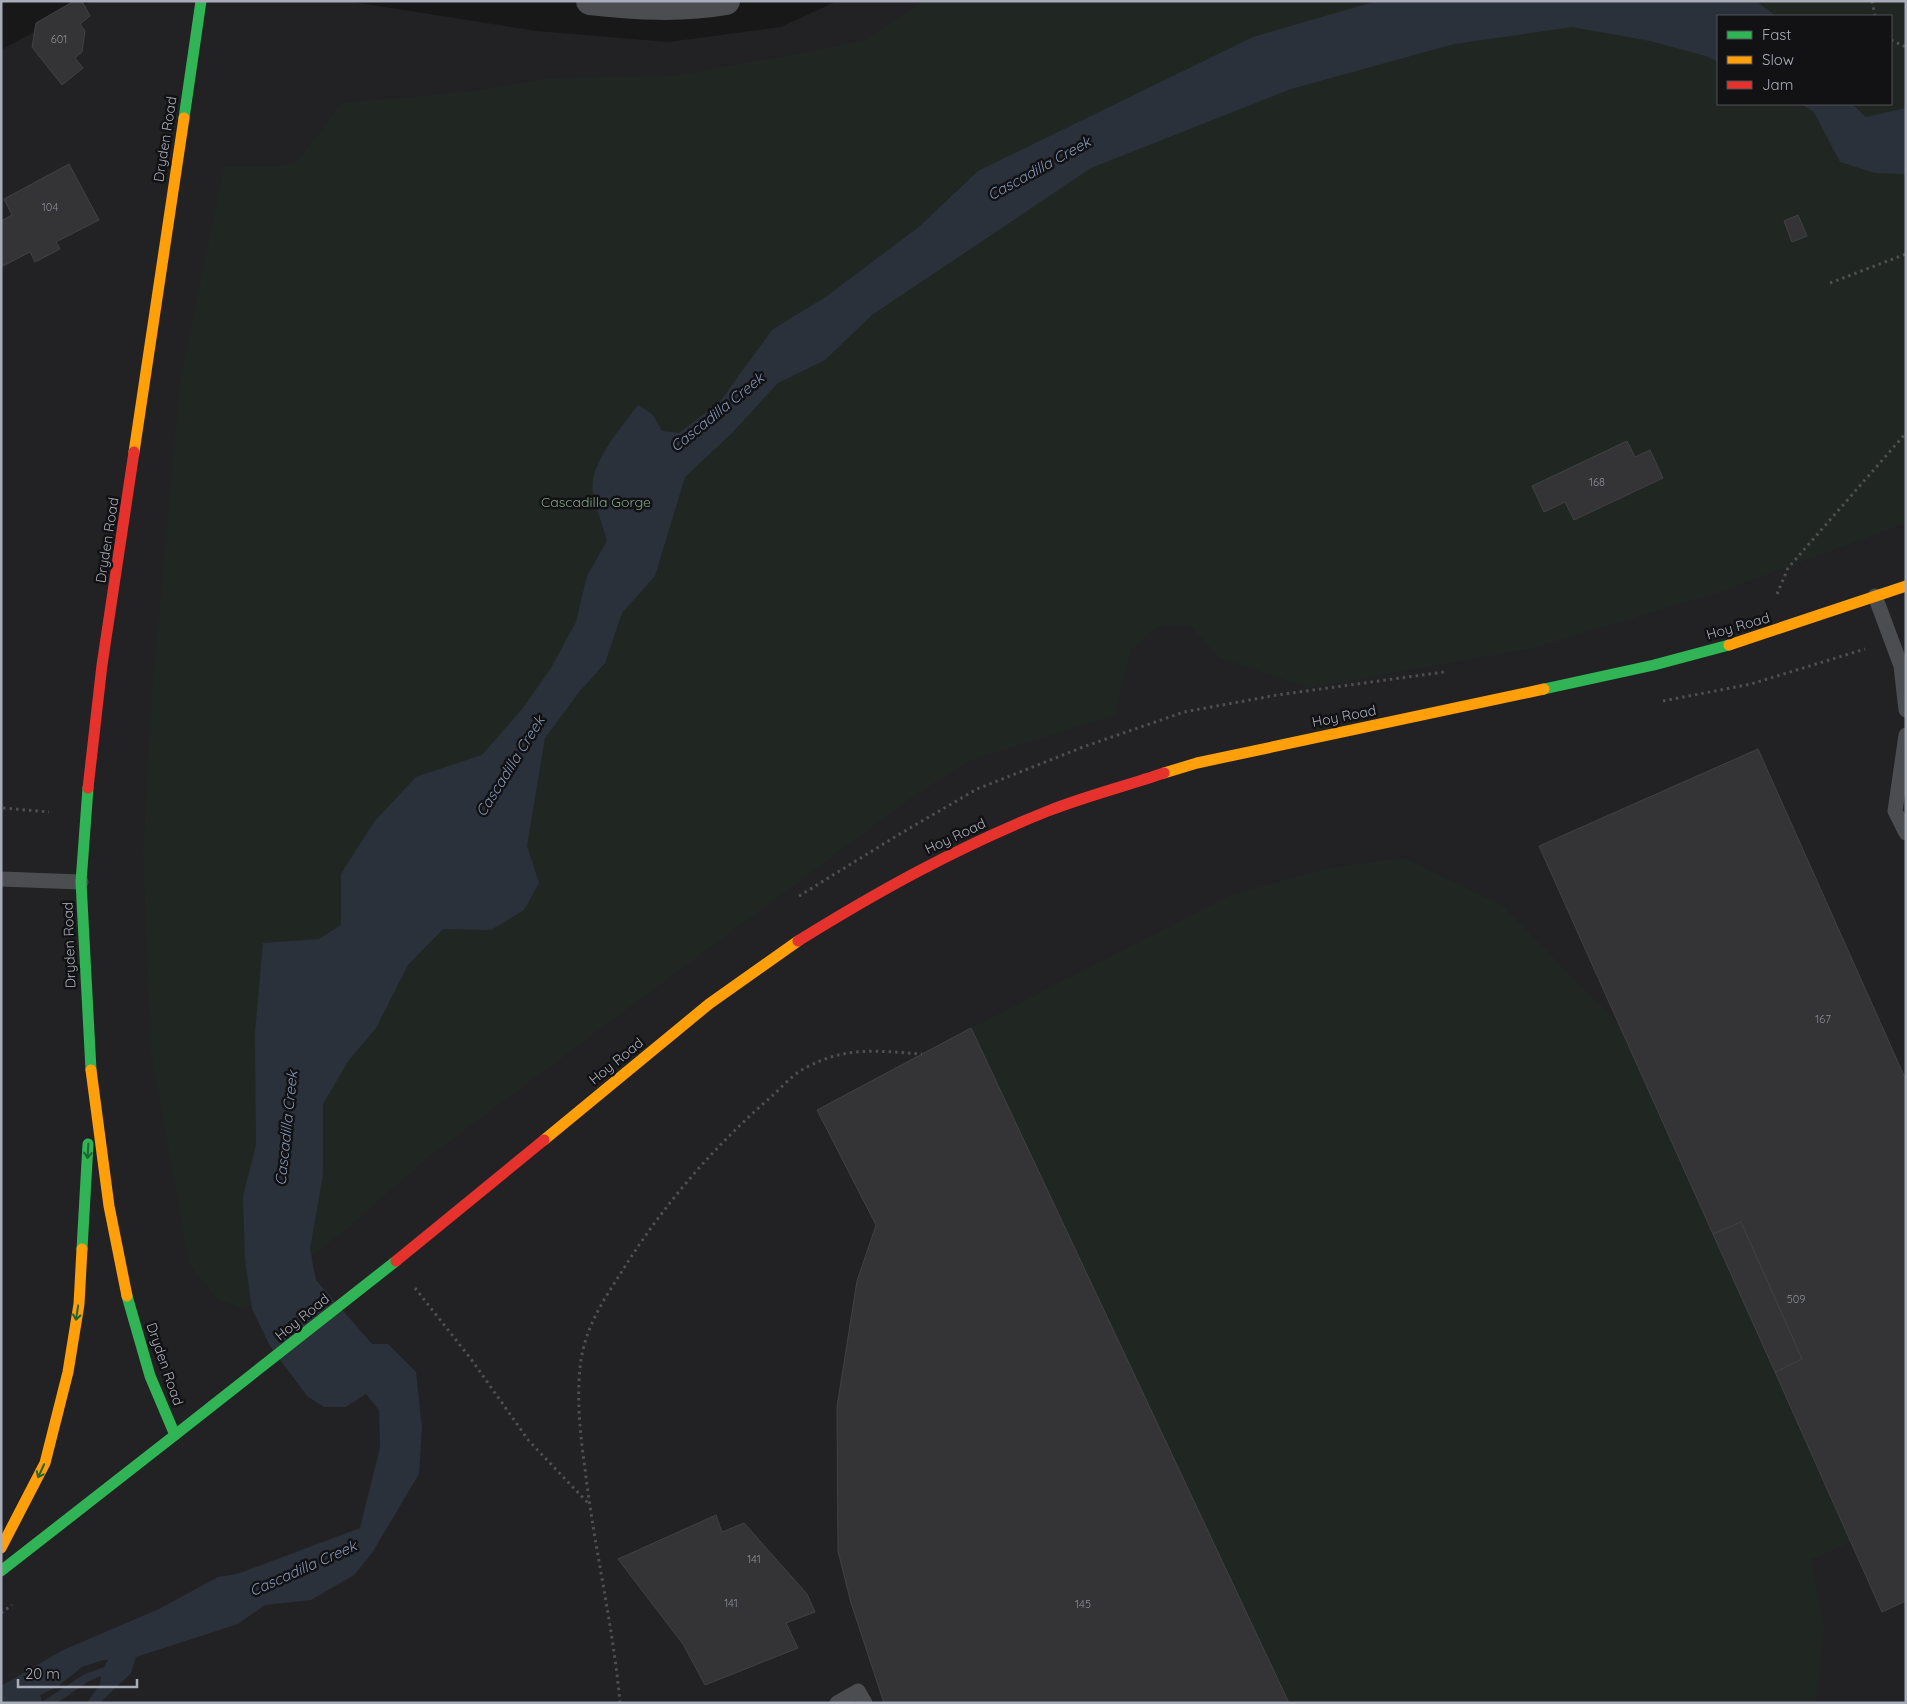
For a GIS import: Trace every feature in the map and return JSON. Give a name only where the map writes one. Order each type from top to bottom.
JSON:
[{"type":"main road","name":"Dryden Road","points":[[175,1435],[150,1376],[128,1301],[109,1206],[92,1085],[81,882],[84,818],[102,665],[201,1]]},
{"type":"main road","name":"Hoy Road","points":[[175,1435],[246,1381],[388,1267],[732,987],[772,958],[834,919],[904,877],[968,845],[1050,810],[1197,763],[1654,665],[1745,641],[1906,586]]},
{"type":"main road","name":"Dryden Road","points":[[1,1548],[45,1463],[68,1372],[79,1304],[92,1085]]},
{"type":"main road","points":[[1,1571],[175,1435]]},
{"type":"street","points":[[590,1],[646,7],[699,6],[726,1]]},
{"type":"lane","points":[[1876,596],[1901,666],[1906,710]]},
{"type":"lane","points":[[1906,736],[1895,811],[1906,833]]},
{"type":"lane","points":[[1,879],[81,882]]},
{"type":"lane","points":[[837,1703],[858,1691],[864,1703]]},
{"type":"path","points":[[1872,1],[1876,15]]},
{"type":"path","points":[[1892,40],[1906,47]]},
{"type":"path","points":[[1830,283],[1906,254]]},
{"type":"path","points":[[1775,598],[1788,568],[1906,433]]},
{"type":"path","points":[[1662,701],[1761,681],[1892,641]]},
{"type":"path","points":[[3,808],[54,813]]},
{"type":"path","points":[[620,1703],[616,1659],[589,1503],[578,1420],[581,1359],[594,1316],[656,1219],[727,1138],[805,1068],[840,1052],[874,1051],[922,1054]]},
{"type":"path","points":[[414,1286],[471,1359],[529,1441],[589,1503]]},
{"type":"shaded area","points":[[91,1],[347,1],[536,31],[668,42],[781,27],[837,1],[1906,1],[1906,1703],[1,1703],[1,50]]},
{"type":"green space","name":"Cascadilla Gorge","points":[[924,1],[1906,1],[1906,523],[1720,592],[1529,649],[1309,688],[1220,658],[1190,626],[1158,626],[1131,650],[1115,715],[968,761],[908,800],[427,1158],[351,1225],[245,1310],[217,1299],[189,1263],[151,1052],[143,854],[152,693],[180,384],[224,167],[273,167],[297,162],[342,103],[475,91],[551,78],[672,76],[814,51],[864,40]]},
{"type":"green space","points":[[1404,858],[1503,906],[1621,1027],[1713,1234],[1741,1222],[1775,1372],[1851,1542],[1811,1560],[1824,1627],[1816,1703],[884,1703],[851,1603],[838,1551],[837,1407],[857,1281],[876,1225],[817,1110],[971,1028],[1231,895],[1329,868]]},
{"type":"water","name":"Cascadilla Creek","points":[[1377,1],[1756,1],[1775,15],[1717,15],[1717,62],[1706,56],[1650,41],[1572,27],[1454,44],[1291,89],[1091,168],[872,315],[825,360],[778,383],[731,434],[685,477],[655,576],[622,613],[605,663],[579,692],[545,738],[527,846],[539,883],[524,910],[491,930],[443,929],[408,965],[376,1028],[349,1060],[323,1104],[323,1175],[310,1249],[316,1280],[372,1344],[388,1344],[416,1372],[422,1428],[419,1474],[372,1553],[354,1575],[311,1600],[265,1605],[238,1624],[136,1657],[131,1673],[100,1703],[87,1703],[100,1684],[101,1676],[89,1681],[57,1703],[1,1703],[1,1686],[63,1650],[159,1609],[218,1577],[237,1574],[360,1528],[380,1448],[379,1410],[366,1394],[346,1407],[324,1407],[307,1396],[270,1346],[252,1309],[245,1259],[243,1196],[256,1145],[255,1033],[263,943],[319,939],[341,925],[341,874],[374,822],[416,777],[482,755],[523,708],[551,668],[576,622],[587,576],[607,541],[593,493],[596,470],[608,446],[638,405],[652,414],[662,431],[679,433],[719,403],[772,330],[827,296],[920,226],[978,171],[1253,37]],"holes":[[[108,1660],[104,1667],[83,1675],[42,1702],[40,1695],[57,1687],[82,1667]]]},
{"type":"water","points":[[1803,105],[1853,105],[1866,117],[1906,108],[1906,174],[1875,173],[1840,162],[1814,112]]},
{"type":"building","points":[[74,1],[82,1],[90,16],[80,24],[85,31],[82,52],[75,58],[83,68],[62,85],[32,47],[36,23]]},
{"type":"building","points":[[69,164],[99,220],[56,242],[60,249],[35,262],[30,252],[3,266],[1,261],[1,221],[12,215],[4,199]]},
{"type":"building","points":[[1798,215],[1807,236],[1792,242],[1784,221]]},
{"type":"building","points":[[1627,441],[1635,457],[1650,450],[1663,478],[1574,520],[1565,502],[1544,512],[1532,486]]},
{"type":"building","points":[[1758,749],[1906,1080],[1906,1601],[1882,1612],[1775,1372],[1802,1359],[1741,1222],[1713,1234],[1539,846]]},
{"type":"building","points":[[971,1028],[1289,1703],[884,1703],[851,1603],[838,1551],[837,1407],[857,1281],[876,1225],[817,1110]]},
{"type":"building","points":[[1741,1222],[1802,1359],[1775,1372],[1713,1234]]},
{"type":"building","points":[[716,1515],[722,1532],[744,1523],[807,1594],[815,1612],[786,1623],[798,1648],[705,1685],[683,1644],[618,1559]]},
{"type":"traffic: fast","points":[[184,118],[201,1]]},
{"type":"traffic: fast","points":[[1544,689],[1654,665],[1729,645]]},
{"type":"traffic: fast","points":[[88,788],[81,882],[91,1070]]},
{"type":"traffic: fast","points":[[82,1249],[88,1144]]},
{"type":"traffic: fast","points":[[175,1435],[396,1261]]},
{"type":"traffic: fast","points":[[1,1571],[175,1435],[150,1376],[127,1296]]},
{"type":"traffic: slow","points":[[134,452],[184,118]]},
{"type":"traffic: slow","points":[[1729,645],[1906,586]]},
{"type":"traffic: slow","points":[[1164,773],[1197,763],[1544,689]]},
{"type":"traffic: slow","points":[[544,1140],[709,1004],[798,941]]},
{"type":"traffic: slow","points":[[91,1070],[109,1206],[127,1296]]},
{"type":"traffic: slow","points":[[1,1548],[45,1463],[68,1372],[79,1304],[82,1249]]},
{"type":"traffic: jam","points":[[88,788],[102,665],[134,452]]},
{"type":"traffic: jam","points":[[798,941],[889,887],[982,839],[1062,806],[1164,773]]},
{"type":"traffic: jam","points":[[396,1261],[544,1140]]}]
